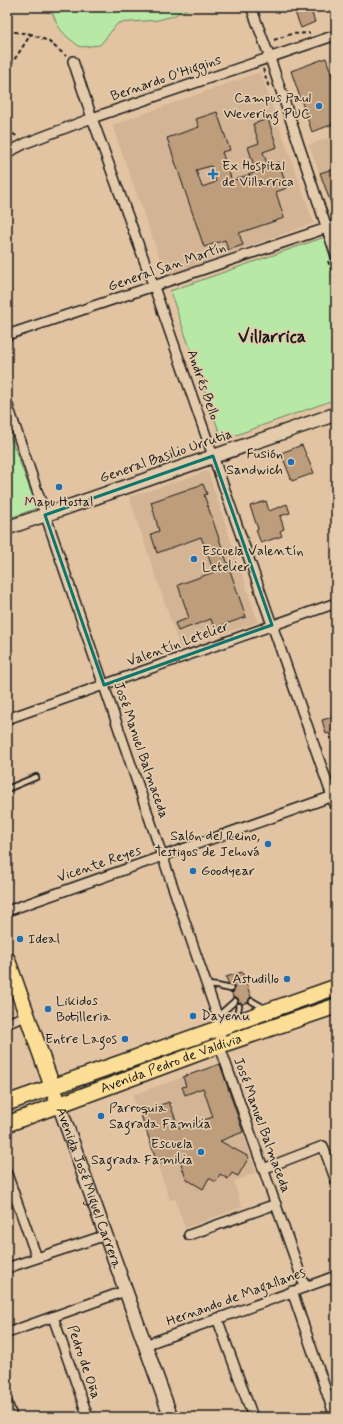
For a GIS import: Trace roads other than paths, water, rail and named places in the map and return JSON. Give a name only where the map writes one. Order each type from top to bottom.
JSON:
[{"type":"main road","name":"General Basilio Urrutia","points":[[7,528],[336,414]]},
{"type":"main road","name":"Avenida José Miguel Carrera","points":[[7,958],[145,1344],[169,1417]]},
{"type":"main road","name":"Avenida Pedro de Valdivia","points":[[7,1103],[53,1087],[219,1022],[236,1022],[336,987]]},
{"type":"main road","name":"Avenida Pedro de Valdivia","points":[[7,1124],[336,1006]]},
{"type":"street","points":[[251,7],[270,58],[336,256]]},
{"type":"street","name":"Bernardo O'Higgins","points":[[7,153],[26,143],[92,118],[270,58],[336,34]]},
{"type":"street","name":"Andrés Bello","points":[[73,62],[154,286],[272,625],[334,796],[336,808]]},
{"type":"street","name":"General San Martín","points":[[7,335],[336,225]]},
{"type":"street","name":"José Manuel Balmaceda","points":[[7,403],[219,1022],[220,1047],[305,1287]]},
{"type":"street","name":"Valentín Letelier","points":[[7,719],[336,603]]},
{"type":"street","name":"Vicente Reyes","points":[[7,911],[334,796]]},
{"type":"street","points":[[7,1023],[27,1016]]},
{"type":"street","points":[[263,1169],[323,1146],[336,1181]]},
{"type":"street","points":[[7,1174],[37,1258]]},
{"type":"street","points":[[189,1235],[276,1204]]},
{"type":"street","points":[[7,1268],[106,1235]]},
{"type":"street","name":"Hernando de Magallanes","points":[[145,1344],[336,1276]]},
{"type":"street","points":[[7,1333],[125,1291]]},
{"type":"street","points":[[292,1291],[335,1417]]},
{"type":"street","name":"Pedro de Oña","points":[[53,1317],[88,1417]]},
{"type":"street","points":[[217,1318],[253,1417]]},
{"type":"street","points":[[7,1402],[12,1417]]},
{"type":"lane","points":[[7,789],[36,777]]},
{"type":"lane","points":[[206,985],[231,989]]},
{"type":"lane","points":[[219,1022],[235,1001]]},
{"type":"lane","points":[[252,1001],[269,1010]]},
{"type":"lane","points":[[236,1022],[239,1006]]},
{"type":"place","name":"Campus Paul Wevering PUC","points":[[319,106]]},
{"type":"place","name":"Ex Hospital de Villarrica","points":[[213,174]]},
{"type":"place","name":"Fusión Sandwich","points":[[291,462]]},
{"type":"place","name":"Mapu Hostal","points":[[59,487]]},
{"type":"place","name":"Escuela Valentín Letelier","points":[[194,559]]},
{"type":"place","name":"Salón del Reino, Testigos de Jehová","points":[[268,844]]},
{"type":"place","name":"Goodyear","points":[[193,871]]},
{"type":"place","name":"Ideal","points":[[20,939]]},
{"type":"place","name":"Astudillo","points":[[287,979]]},
{"type":"place","name":"Likidos Botilleria","points":[[48,1009]]},
{"type":"place","name":"Dayenu","points":[[193,1016]]},
{"type":"place","name":"Entre Lagos","points":[[125,1039]]},
{"type":"place","name":"Parroquia Sagrada Familia","points":[[101,1116]]},
{"type":"place","name":"Escuela Sagrada Familia","points":[[201,1152]]},
{"type":"district","name":"Villarrica","points":[[272,337]]}]
